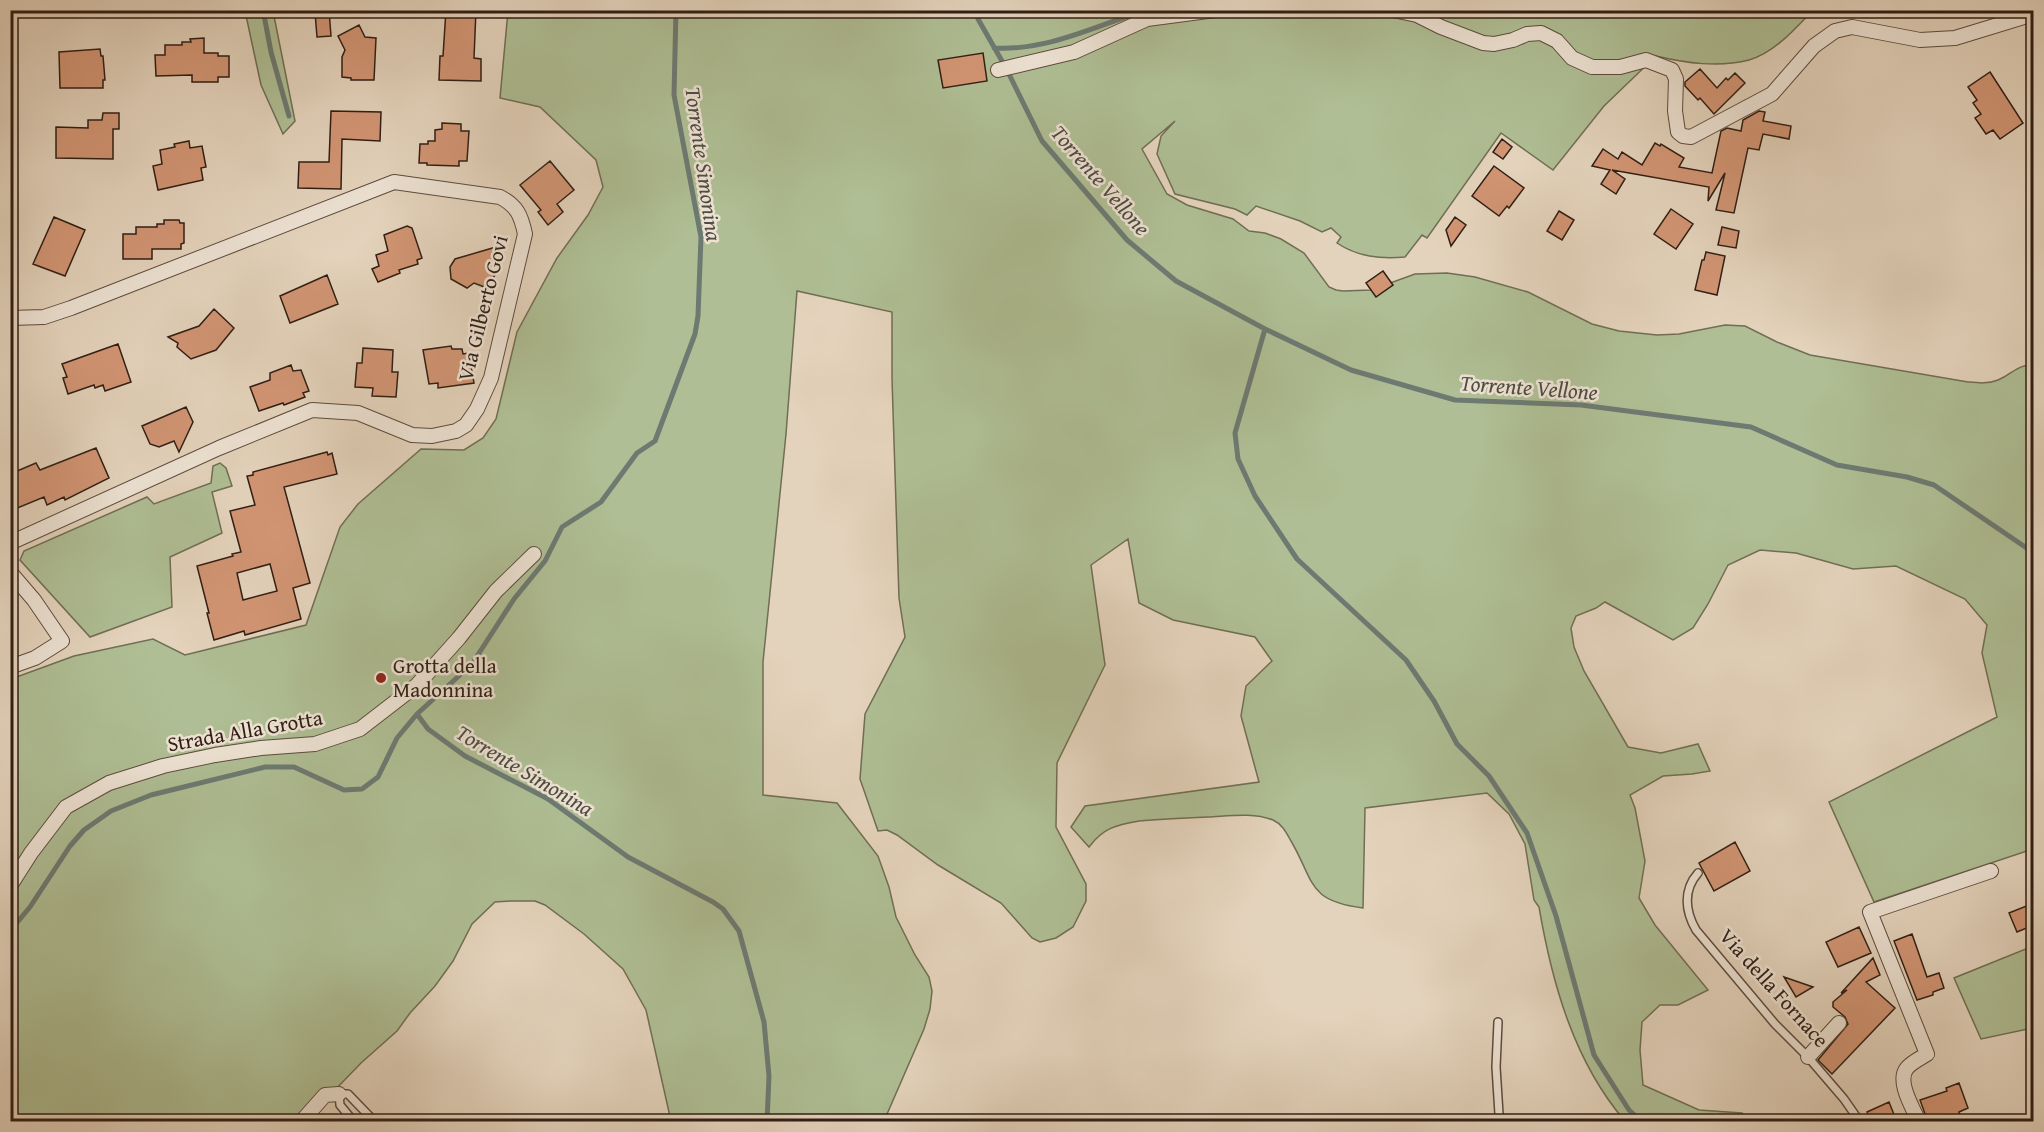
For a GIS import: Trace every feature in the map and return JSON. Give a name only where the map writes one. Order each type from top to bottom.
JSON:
[{"type":"street","points":[[998,70],[1074,52],[1147,19],[1215,10]]},
{"type":"street","points":[[1393,10],[1418,15],[1441,27],[1483,43],[1494,44],[1527,34],[1541,33],[1557,41],[1572,58],[1592,67],[1620,67],[1646,60],[1672,70],[1676,79],[1675,111],[1678,132],[1683,136],[1691,136],[1772,94],[1814,46],[1835,31],[1852,27],[1920,40],[1954,38],[2034,14]]},
{"type":"street","name":"Via Gilberto Govi","points":[[10,318],[44,317],[71,308],[394,182],[500,196],[512,203],[522,216],[525,234],[491,378],[477,409],[466,425],[456,431],[432,436],[412,435],[358,413],[312,410],[219,448],[10,543]]},
{"type":"street","name":"Strada Alla Grotta","points":[[10,886],[31,853],[66,807],[109,783],[163,766],[261,748],[315,744],[360,729],[417,685],[459,638],[496,591],[534,554]]},
{"type":"street","points":[[10,572],[34,600],[62,641],[35,658],[10,667]]},
{"type":"street","points":[[1919,1122],[1903,1080],[1904,1072],[1909,1066],[1927,1054],[1870,912],[1990,872]]},
{"type":"street","points":[[1808,1057],[1839,1023]]},
{"type":"street","points":[[301,1122],[325,1095],[339,1094]]},
{"type":"lane","name":"Via della Fornace","points":[[1698,873],[1690,884],[1688,910],[1703,940],[1775,1024],[1808,1057],[1844,1099],[1860,1122]]},
{"type":"lane","points":[[1498,1022],[1496,1067],[1499,1114],[1502,1122]]},
{"type":"lane","points":[[354,1122],[340,1105],[339,1094],[348,1094],[375,1122]]},
{"type":"green space","points":[[245,11],[273,11],[295,121],[283,134],[261,85]]},
{"type":"green space","points":[[508,11],[1812,11],[1775,46],[1749,60],[1726,64],[1702,64],[1656,56],[1604,106],[1553,170],[1501,133],[1427,238],[1422,235],[1405,257],[1387,258],[1361,254],[1337,243],[1341,237],[1331,228],[1322,232],[1300,221],[1256,206],[1247,215],[1235,209],[1175,194],[1157,154],[1161,136],[1175,121],[1142,149],[1167,194],[1187,205],[1233,219],[1249,231],[1265,233],[1281,239],[1304,253],[1329,287],[1336,290],[1371,290],[1415,274],[1447,273],[1475,277],[1528,292],[1592,324],[1619,331],[1657,335],[1679,334],[1725,325],[1745,326],[1810,355],[1983,383],[2003,378],[2019,368],[2033,365],[2033,849],[1874,902],[1829,802],[1997,717],[1982,653],[1987,625],[1965,599],[1896,566],[1853,569],[1796,553],[1760,550],[1728,565],[1693,628],[1673,640],[1605,602],[1576,616],[1571,628],[1574,647],[1584,671],[1628,747],[1661,753],[1698,744],[1710,771],[1663,776],[1630,795],[1635,808],[1645,861],[1639,898],[1655,925],[1708,990],[1678,1005],[1660,1005],[1642,1022],[1640,1050],[1643,1085],[1699,1110],[1742,1113],[1751,1121],[1625,1121],[1607,1098],[1592,1073],[1558,993],[1539,907],[1534,900],[1525,844],[1509,814],[1487,793],[1365,808],[1363,908],[1345,905],[1322,895],[1315,887],[1284,829],[1276,822],[1265,818],[1241,815],[1139,821],[1105,831],[1089,847],[1071,827],[1085,806],[1259,782],[1241,716],[1246,686],[1272,661],[1255,637],[1173,620],[1139,603],[1128,539],[1091,565],[1105,665],[1057,763],[1056,827],[1086,884],[1086,901],[1073,927],[1056,938],[1040,942],[1032,938],[1001,903],[938,865],[897,835],[887,830],[878,831],[860,779],[865,714],[905,637],[899,598],[892,312],[797,291],[786,434],[763,662],[763,795],[837,803],[878,856],[896,917],[929,977],[932,991],[924,1029],[884,1121],[671,1121],[646,1010],[623,969],[584,934],[545,905],[535,901],[511,901],[495,902],[472,924],[453,961],[397,1031],[361,1063],[305,1121],[11,1122],[11,679],[74,656],[153,639],[185,655],[306,625],[340,527],[358,504],[421,449],[464,450],[483,438],[496,419],[517,332],[557,258],[588,215],[603,187],[596,160],[540,107],[500,98]]},
{"type":"green space","points":[[220,463],[226,468],[232,486],[212,492],[222,533],[170,557],[172,607],[90,637],[20,560],[24,551],[147,497],[154,504],[211,483],[213,466]]},
{"type":"green space","points":[[2033,946],[2033,1028],[1981,1039],[1954,978]]},
{"type":"building","points":[[329,10],[331,36],[317,37],[315,12]]},
{"type":"building","points":[[446,10],[476,10],[474,58],[481,59],[481,81],[439,80]]},
{"type":"building","points":[[359,25],[365,37],[376,38],[374,80],[351,80],[351,78],[342,77],[342,57],[345,50],[338,36]]},
{"type":"building","points":[[204,38],[204,53],[229,56],[229,77],[218,77],[218,82],[192,82],[192,75],[156,76],[155,55],[165,55],[165,45],[182,45],[182,42],[191,42],[190,39]]},
{"type":"building","points":[[100,49],[101,56],[103,56],[105,80],[103,80],[103,88],[60,88],[59,52]]},
{"type":"building","points":[[983,53],[987,81],[943,88],[938,60]]},
{"type":"building","points":[[1700,69],[1717,88],[1726,78],[1728,80],[1735,73],[1745,83],[1714,114],[1685,86],[1685,82]]},
{"type":"building","points":[[1990,72],[2023,123],[2000,139],[1993,130],[1986,134],[1975,118],[1981,114],[1973,103],[1977,100],[1968,87]]},
{"type":"building","points":[[331,111],[381,112],[380,141],[342,139],[341,189],[298,188],[299,162],[329,162]]},
{"type":"building","points":[[1759,111],[1765,112],[1763,121],[1791,126],[1789,139],[1763,134],[1759,150],[1748,148],[1734,213],[1716,210],[1725,173],[1708,201],[1709,187],[1612,170],[1625,179],[1616,194],[1601,184],[1610,170],[1592,166],[1603,149],[1618,159],[1622,152],[1642,165],[1655,143],[1660,146],[1661,144],[1684,158],[1679,167],[1712,173],[1721,131],[1727,128],[1741,131],[1743,120]]},
{"type":"building","points":[[103,113],[119,113],[119,129],[113,129],[113,159],[56,158],[56,127],[88,128],[88,120],[102,120]]},
{"type":"building","points":[[442,123],[461,124],[461,131],[469,131],[467,161],[459,161],[459,166],[419,163],[420,144],[435,141],[435,130],[442,129]]},
{"type":"building","points":[[1502,139],[1512,147],[1503,159],[1493,152]]},
{"type":"building","points":[[189,141],[190,148],[202,146],[206,167],[201,168],[203,180],[158,190],[153,166],[162,164],[160,150]]},
{"type":"building","points":[[550,161],[574,190],[557,204],[563,212],[548,225],[538,212],[541,210],[520,185]]},
{"type":"building","points":[[1494,166],[1524,188],[1509,208],[1507,206],[1499,216],[1472,196]]},
{"type":"building","points":[[1671,209],[1693,224],[1676,249],[1654,234]]},
{"type":"building","points":[[1559,211],[1574,220],[1562,240],[1547,231]]},
{"type":"building","points":[[54,217],[85,230],[65,276],[33,264]]},
{"type":"building","points":[[1455,217],[1466,225],[1451,246],[1446,230]]},
{"type":"building","points":[[164,220],[179,220],[180,223],[184,223],[184,243],[181,244],[181,249],[152,249],[152,259],[123,259],[123,234],[136,234],[136,227],[157,227],[157,224],[164,224]]},
{"type":"building","points":[[407,226],[412,228],[422,258],[417,260],[418,264],[399,270],[400,273],[378,282],[372,269],[379,266],[376,255],[388,251],[384,235]]},
{"type":"building","points":[[1722,227],[1739,231],[1736,248],[1718,245]]},
{"type":"building","points":[[496,247],[502,256],[499,264],[501,265],[487,288],[474,283],[467,288],[451,279],[450,267],[455,259]]},
{"type":"building","points":[[1706,252],[1725,256],[1717,295],[1695,290]]},
{"type":"building","points":[[1383,271],[1393,285],[1376,297],[1366,283]]},
{"type":"building","points":[[327,275],[338,304],[290,323],[280,296]]},
{"type":"building","points":[[214,309],[234,328],[216,350],[191,359],[177,347],[178,343],[168,337],[199,326]]},
{"type":"building","points":[[118,344],[131,382],[105,391],[103,385],[95,388],[94,385],[68,394],[63,378],[67,377],[62,364]]},
{"type":"building","points":[[451,346],[452,349],[462,349],[463,354],[469,353],[474,383],[438,388],[438,383],[429,384],[423,350]]},
{"type":"building","points":[[363,348],[393,350],[392,372],[398,372],[396,397],[372,396],[373,388],[355,387],[357,363],[362,363]]},
{"type":"building","points":[[291,365],[293,371],[301,370],[309,391],[303,393],[305,397],[259,411],[250,387],[270,380],[270,373]]},
{"type":"building","points":[[186,407],[193,422],[179,452],[174,441],[159,447],[150,444],[142,426]]},
{"type":"building","points":[[96,448],[109,478],[65,500],[64,497],[47,505],[44,497],[10,511],[10,474],[36,463],[40,470]]},
{"type":"building","points":[[327,452],[328,455],[332,453],[337,474],[284,487],[310,583],[293,588],[301,619],[245,635],[244,631],[214,640],[197,566],[241,552],[230,511],[255,505],[247,476],[253,475],[253,472]],"holes":[[[270,564],[277,591],[243,600],[237,573]]]},
{"type":"building","points":[[1735,842],[1750,871],[1714,891],[1699,863]]},
{"type":"building","points":[[2034,903],[2034,925],[2017,932],[2009,913]]},
{"type":"building","points":[[1859,927],[1871,953],[1838,967],[1826,942]]},
{"type":"building","points":[[1912,934],[1927,977],[1939,973],[1944,988],[1933,992],[1933,995],[1917,1000],[1894,941]]},
{"type":"building","points":[[1873,958],[1880,975],[1866,982],[1895,1008],[1832,1074],[1818,1060],[1848,1024],[1845,1017],[1833,1007],[1833,1002],[1847,990],[1841,993]]},
{"type":"building","points":[[1784,977],[1813,987],[1796,997]]},
{"type":"building","points":[[1959,1083],[1968,1108],[1959,1112],[1960,1116],[1944,1122],[1928,1122],[1920,1100],[1947,1091],[1946,1088]]},
{"type":"building","points":[[1889,1102],[1897,1122],[1871,1122],[1867,1112]]},
{"type":"waterway","points":[[263,10],[271,52],[289,116]]},
{"type":"waterway","name":"Torrente Simonina","points":[[676,10],[674,95],[701,237],[698,316],[695,334],[655,441],[637,453],[601,502],[562,527],[545,561],[514,599],[472,664],[417,714],[428,729],[465,756],[548,799],[628,857],[723,909],[739,931],[764,1022],[769,1076],[767,1122]]},
{"type":"waterway","name":"Torrente Vellone","points":[[979,10],[978,19],[1006,68],[1042,141],[1127,240],[1176,281],[1265,329],[1351,370],[1455,400],[1581,405],[1751,427],[1837,465],[1907,477],[1934,485],[2034,553]]},
{"type":"waterway","points":[[994,48],[1014,48],[1052,42],[1146,10]]},
{"type":"waterway","points":[[1265,329],[1235,433],[1238,459],[1255,496],[1297,559],[1406,660],[1434,701],[1457,744],[1489,776],[1527,833],[1556,916],[1594,1055],[1629,1110],[1642,1122]]},
{"type":"waterway","points":[[10,931],[30,907],[70,846],[84,830],[111,811],[151,795],[265,767],[294,767],[344,790],[362,789],[378,777],[397,738],[417,714]]},
{"type":"place","name":"Grotta della Madonnina","points":[[381,678]]}]
